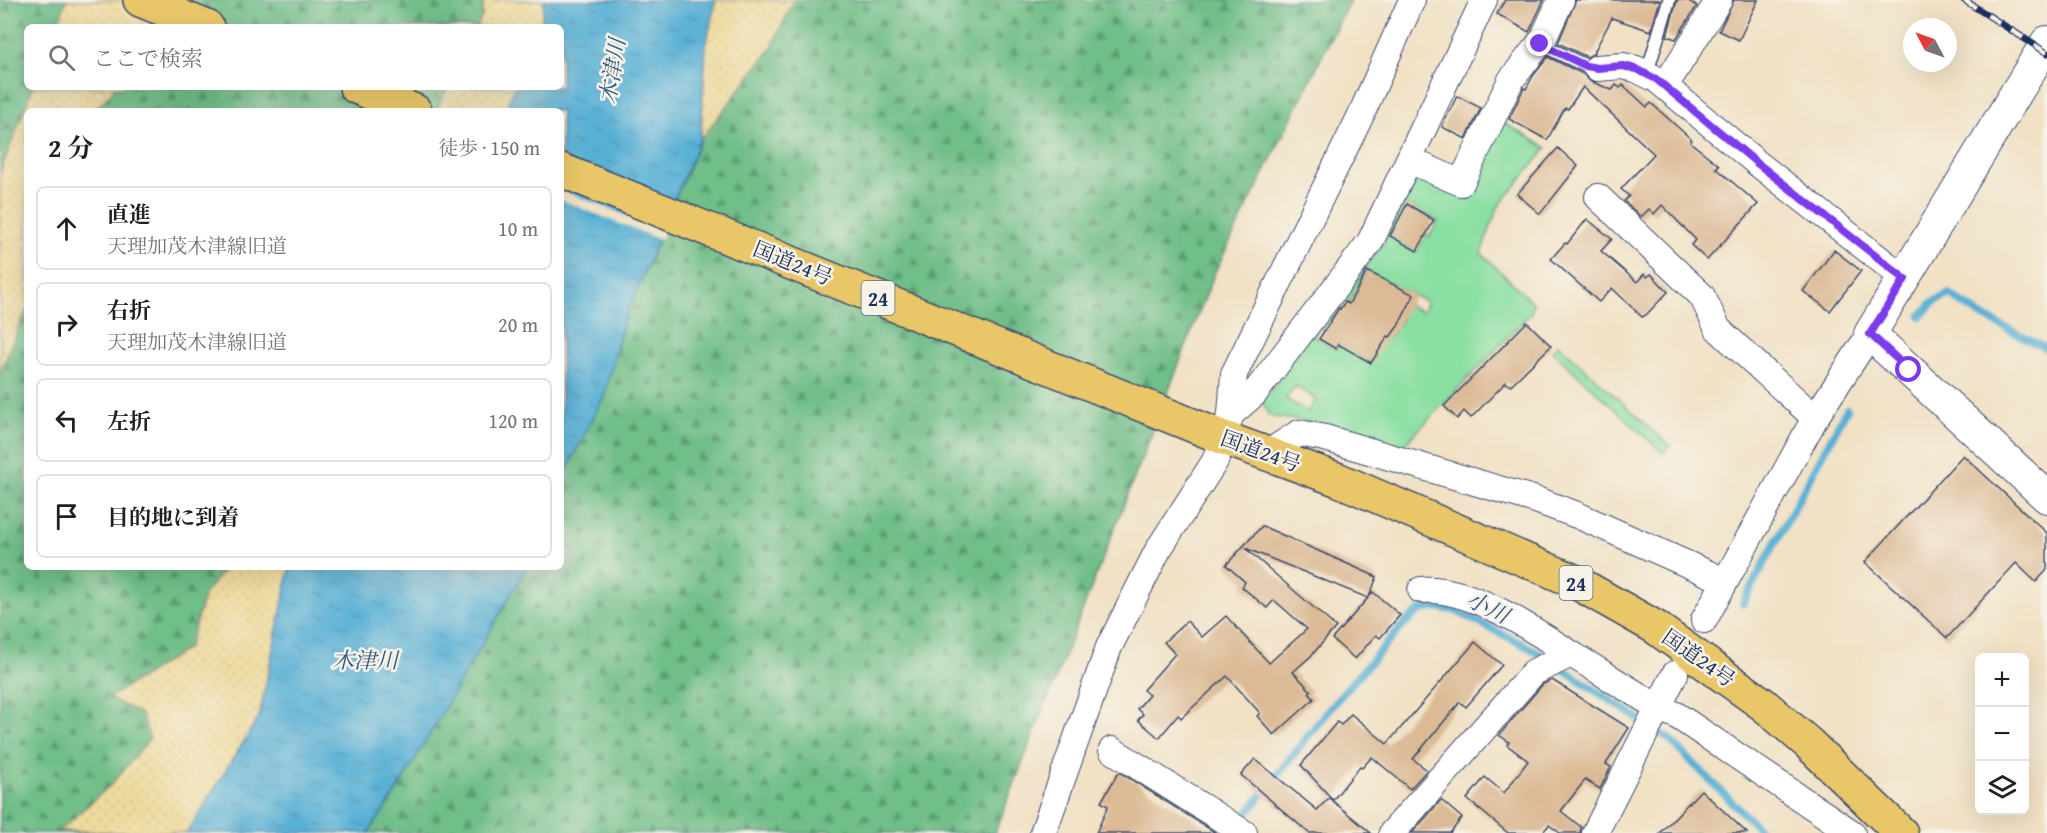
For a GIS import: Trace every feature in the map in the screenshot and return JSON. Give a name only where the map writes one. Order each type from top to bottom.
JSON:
[{"type":"highway","points":[[140,0],[200,24]]},
{"type":"highway","points":[[364,90],[408,108]]},
{"type":"highway","name":"国道24号","points":[[564,171],[1216,426],[1269,453],[1339,480],[1572,580],[1655,627],[1764,705],[1809,744],[1894,831]]},
{"type":"street","points":[[1043,833],[1109,646],[1158,550],[1215,461],[1216,426],[1234,374],[1360,117],[1412,0]]},
{"type":"street","points":[[1216,426],[1254,394],[1370,242],[1484,0]]},
{"type":"street","points":[[1409,159],[1461,183],[1511,80],[1540,44],[1562,0]]},
{"type":"street","points":[[1656,80],[1719,0]]},
{"type":"street","points":[[1704,620],[1815,418],[1905,279],[2047,42]]},
{"type":"street","points":[[1597,68],[1623,66],[1656,80],[1905,279]]},
{"type":"street","points":[[1598,197],[1702,296],[1718,329],[1815,418]]},
{"type":"street","points":[[1870,334],[2047,497]]},
{"type":"street","points":[[1269,453],[1299,433],[1325,438],[1536,500],[1725,580]]},
{"type":"street","points":[[1421,590],[1444,590],[1481,602],[1658,710],[1676,715],[1852,833]]},
{"type":"street","points":[[1392,833],[1534,672],[1568,655]]},
{"type":"street","points":[[1595,833],[1676,674]]},
{"type":"street","points":[[1112,750],[1244,833]]},
{"type":"street","points":[[1028,833],[1053,804]]},
{"type":"lane","points":[[1656,80],[1669,0]]},
{"type":"lane","points":[[1540,44],[1586,66],[1597,68]]},
{"type":"green space","points":[[0,0],[67,0],[57,24],[24,24],[24,90],[32,90],[0,173]]},
{"type":"green space","points":[[160,0],[484,0],[482,17],[478,24],[151,24]]},
{"type":"green space","points":[[794,0],[1350,0],[1215,272],[995,833],[836,833],[828,829],[815,833],[368,833],[393,797],[525,570],[564,570],[564,476],[605,393],[624,320],[701,139],[770,50]]},
{"type":"green space","points":[[113,90],[446,90],[438,108],[97,108]]},
{"type":"green space","points":[[1499,120],[1547,148],[1498,207],[1481,253],[1534,304],[1531,313],[1402,447],[1323,424],[1269,416],[1262,401],[1342,292],[1348,293],[1383,244],[1417,173],[1464,192]],"holes":[[[1407,205],[1438,221],[1430,236],[1426,234],[1417,251],[1390,235]],[[1366,271],[1427,302],[1422,312],[1400,301],[1394,313],[1403,317],[1398,326],[1350,302]],[[1345,302],[1394,331],[1390,337],[1378,330],[1375,357],[1370,363],[1357,355],[1359,351],[1341,340],[1336,349],[1314,336],[1320,327],[1325,330],[1338,308],[1340,309]],[[1295,386],[1316,399],[1308,412],[1286,399]]]},
{"type":"green space","points":[[24,315],[24,570],[224,570],[205,593],[188,648],[109,698],[142,714],[150,738],[111,785],[61,831],[108,833],[0,833],[0,372]]},
{"type":"green space","points":[[1558,344],[1670,446],[1663,453],[1552,351]]},
{"type":"sand","points":[[67,0],[160,0],[151,24],[57,24]]},
{"type":"sand","points":[[484,0],[544,0],[540,24],[478,24]]},
{"type":"sand","points":[[716,0],[794,0],[770,50],[701,139],[706,44]]},
{"type":"sand","points":[[32,90],[113,90],[97,108],[25,108]]},
{"type":"sand","points":[[446,90],[514,90],[506,108],[438,108]]},
{"type":"sand","points":[[24,110],[24,315],[0,372],[0,173]]},
{"type":"sand","points":[[224,570],[289,570],[259,717],[187,833],[59,831],[111,785],[150,738],[141,714],[109,698],[188,648],[205,593]]},
{"type":"water","name":"木津川","points":[[544,0],[716,0],[706,44],[700,139],[624,320],[605,393],[564,476],[564,108],[506,108],[514,90],[564,90],[564,24],[540,24]]},
{"type":"water","name":"木津川","points":[[289,570],[525,570],[393,797],[368,833],[187,833],[259,717]]},
{"type":"pier","points":[[564,191],[665,231],[661,240],[564,201]]},
{"type":"building","points":[[1505,0],[1544,0],[1529,32],[1497,14]]},
{"type":"building","points":[[1576,0],[1660,0],[1651,31],[1612,18],[1593,54],[1587,57],[1558,43]]},
{"type":"building","points":[[1677,0],[1687,0],[1697,6],[1676,39],[1667,36]]},
{"type":"building","points":[[1734,0],[1758,0],[1739,40],[1719,31]]},
{"type":"building","points":[[1548,57],[1583,74],[1590,81],[1612,90],[1616,85],[1620,88],[1623,85],[1647,107],[1651,103],[1692,140],[1690,142],[1719,165],[1716,168],[1758,204],[1707,260],[1691,245],[1696,240],[1662,205],[1654,214],[1649,209],[1641,217],[1624,201],[1629,196],[1621,189],[1654,154],[1583,87],[1568,109],[1565,108],[1547,140],[1509,119],[1524,88],[1526,89]]},
{"type":"building","points":[[1457,96],[1481,108],[1466,139],[1442,127]]},
{"type":"building","points":[[1558,148],[1578,166],[1540,214],[1517,194]]},
{"type":"building","points":[[1407,204],[1434,220],[1417,251],[1390,236]]},
{"type":"building","points":[[1587,219],[1612,239],[1601,251],[1637,282],[1644,274],[1647,277],[1651,274],[1668,292],[1646,315],[1642,317],[1612,288],[1599,302],[1551,259],[1565,243],[1567,244]]},
{"type":"building","points":[[1834,250],[1861,271],[1830,311],[1803,291]]},
{"type":"building","points":[[1367,271],[1414,295],[1398,326],[1390,337],[1388,336],[1371,363],[1338,344],[1336,349],[1319,339],[1339,308],[1345,302],[1349,304]]},
{"type":"building","points":[[1527,322],[1551,346],[1510,386],[1506,382],[1471,418],[1464,411],[1457,419],[1444,406]]},
{"type":"building","points":[[1963,455],[2047,533],[2047,570],[2036,582],[2016,563],[1947,638],[1865,562]]},
{"type":"building","points":[[1262,526],[1377,577],[1369,597],[1373,592],[1400,615],[1380,638],[1376,635],[1355,659],[1332,639],[1368,598],[1245,548],[1336,627],[1311,656],[1293,672],[1311,691],[1309,693],[1314,699],[1274,735],[1257,716],[1260,713],[1227,676],[1181,718],[1178,715],[1159,738],[1138,720],[1143,714],[1137,709],[1149,695],[1143,690],[1175,654],[1164,642],[1187,621],[1202,637],[1226,616],[1269,663],[1307,629],[1274,600],[1267,608],[1242,587],[1245,582],[1226,565]]},
{"type":"building","points":[[1475,642],[1502,665],[1466,707],[1460,702],[1413,759],[1427,770],[1410,789],[1372,757],[1362,768],[1360,766],[1333,800],[1301,765],[1337,722],[1341,725],[1351,714],[1387,744]]},
{"type":"building","points":[[1552,680],[1629,728],[1606,764],[1611,767],[1600,789],[1585,780],[1561,811],[1581,827],[1580,833],[1560,833],[1549,825],[1542,833],[1508,833],[1467,799],[1485,777],[1504,793],[1528,761],[1507,745],[1509,742],[1499,735],[1543,684]]},
{"type":"building","points":[[1255,759],[1317,810],[1329,798],[1371,833],[1309,833],[1241,775]]},
{"type":"building","points":[[1118,773],[1216,833],[1096,833],[1108,806],[1101,802]]},
{"type":"building","points":[[1701,790],[1747,833],[1660,833]]},
{"type":"building","points":[[1441,800],[1462,818],[1450,833],[1412,833]]},
{"type":"waterway","points":[[1921,316],[1932,303],[1949,294],[1982,316],[2047,349]]},
{"type":"waterway","points":[[1743,603],[1847,409]]},
{"type":"waterway","name":"小川","points":[[1238,825],[1330,708],[1404,624],[1419,611],[1434,607],[1454,610],[1548,659]]},
{"type":"waterway","name":"小川","points":[[1558,666],[1668,738],[1763,833]]},
{"type":"railway","points":[[1964,0],[2047,53]]},
{"type":"route","points":[[1540,44],[1586,66],[1597,68],[1623,66],[1647,73],[1905,279],[1870,334],[1909,370]]}]
